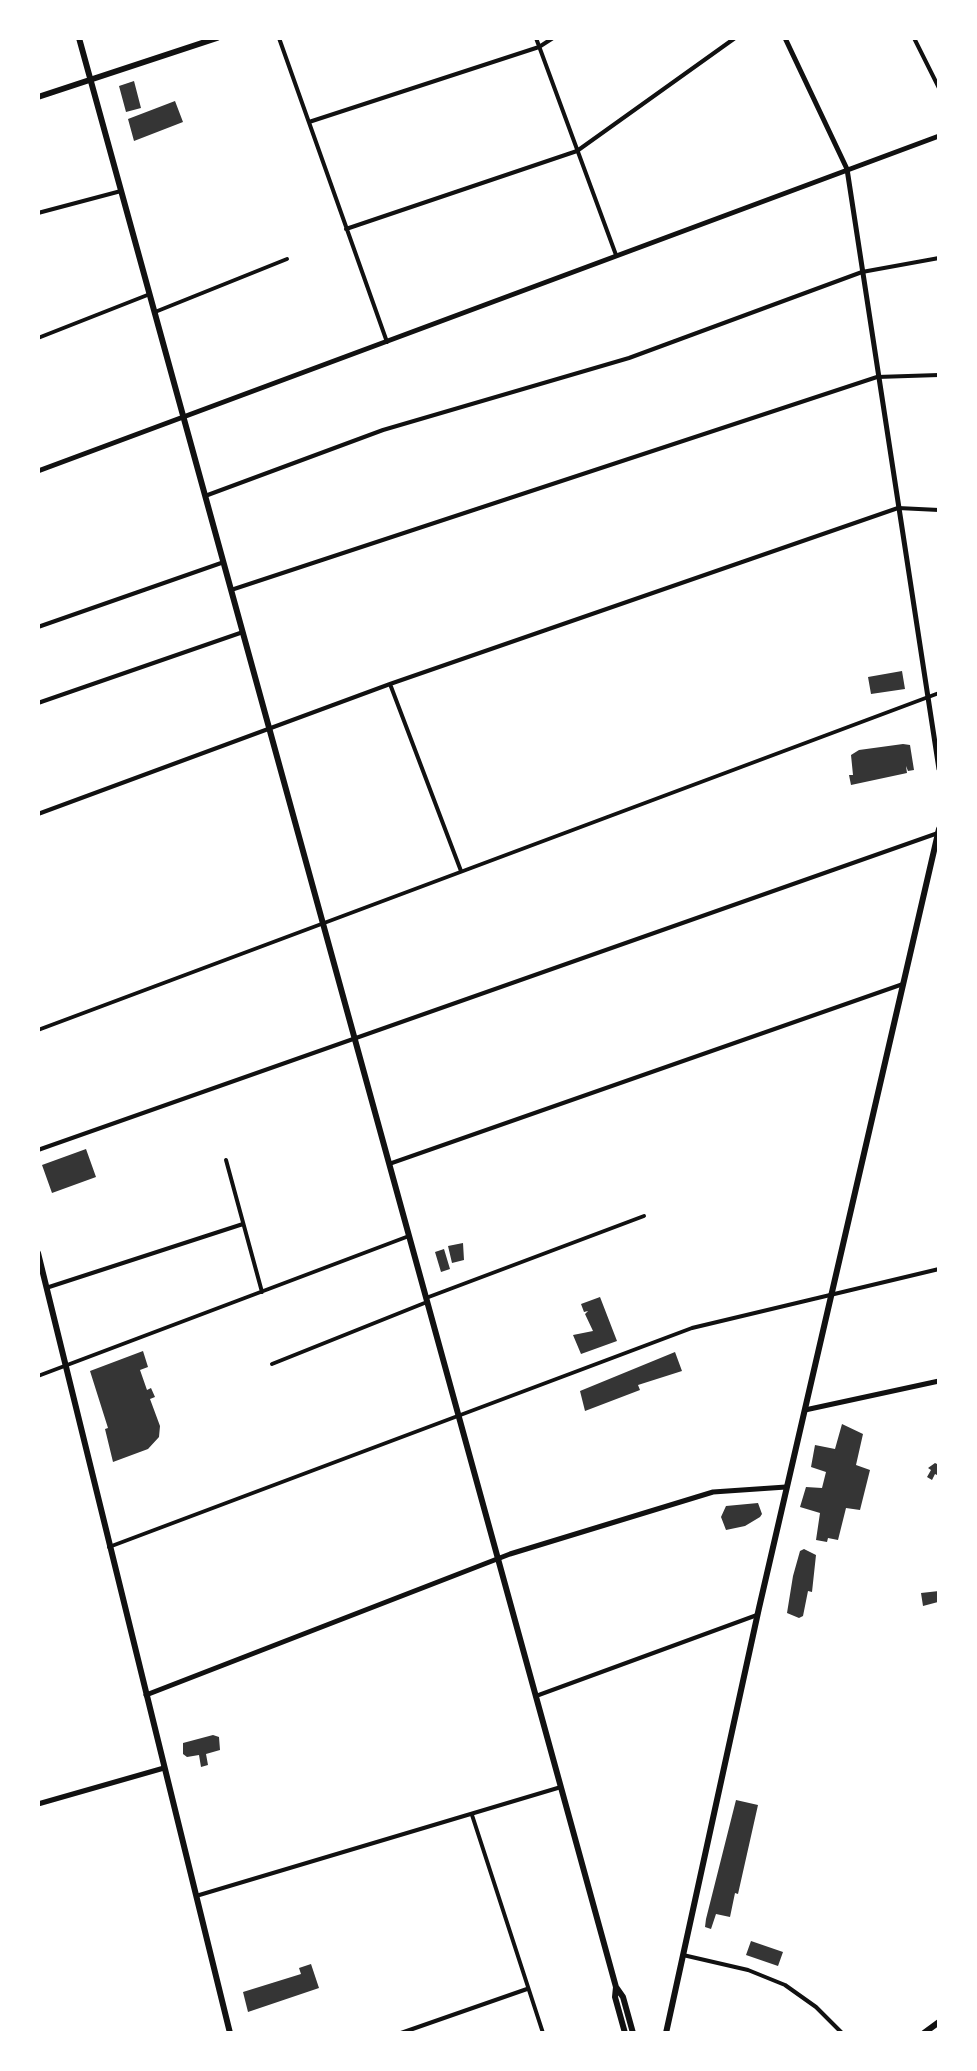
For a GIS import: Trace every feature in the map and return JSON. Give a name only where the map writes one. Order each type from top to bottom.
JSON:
[{"type":"main road","points":[[79,38],[616,1987],[623,1997],[633,2033]]},
{"type":"main road","points":[[38,97],[217,38]]},
{"type":"main road","points":[[666,2033],[757,1615],[903,984],[935,859],[938,831]]},
{"type":"main road","points":[[38,1253],[230,2033]]},
{"type":"main road","points":[[616,1987],[615,1999],[625,2033]]},
{"type":"main road","points":[[924,2033],[939,2022]]},
{"type":"street","points":[[279,38],[387,342]]},
{"type":"street","points":[[536,38],[616,255]]},
{"type":"street","points":[[309,122],[539,47],[553,38]]},
{"type":"street","points":[[346,229],[577,151],[735,38]]},
{"type":"street","points":[[785,38],[847,169],[939,769]]},
{"type":"street","points":[[914,38],[939,88]]},
{"type":"street","points":[[38,471],[939,136]]},
{"type":"street","points":[[38,213],[121,191]]},
{"type":"street","points":[[205,496],[383,430],[629,358],[862,272],[939,258]]},
{"type":"street","points":[[155,312],[287,259]]},
{"type":"street","points":[[38,338],[150,294]]},
{"type":"street","points":[[231,590],[877,377],[939,375]]},
{"type":"street","points":[[38,814],[390,684],[898,508],[939,510]]},
{"type":"street","points":[[38,627],[224,562]]},
{"type":"street","points":[[38,703],[243,632]]},
{"type":"street","points":[[390,684],[461,871]]},
{"type":"street","points":[[38,1030],[939,693]]},
{"type":"street","points":[[38,1150],[938,831]]},
{"type":"street","points":[[389,1164],[903,984]]},
{"type":"street","points":[[226,1160],[262,1292]]},
{"type":"street","points":[[272,1364],[644,1216]]},
{"type":"street","points":[[46,1288],[243,1224]]},
{"type":"street","points":[[38,1376],[409,1236]]},
{"type":"street","points":[[109,1547],[692,1328],[939,1269]]},
{"type":"street","points":[[804,1410],[939,1381]]},
{"type":"street","points":[[146,1695],[498,1558],[713,1492],[786,1487]]},
{"type":"street","points":[[536,1696],[757,1615]]},
{"type":"street","points":[[38,1804],[164,1768]]},
{"type":"street","points":[[196,1896],[561,1787]]},
{"type":"street","points":[[472,1814],[543,2033]]},
{"type":"street","points":[[682,1955],[748,1970],[785,1985],[816,2007],[842,2033]]},
{"type":"street","points":[[401,2033],[527,1989]]},
{"type":"building","points":[[134,81],[141,108],[126,112],[119,86]]},
{"type":"building","points":[[175,101],[183,122],[134,141],[128,119]]},
{"type":"building","points":[[902,671],[905,689],[871,694],[868,677]]},
{"type":"building","points":[[910,745],[914,770],[908,771],[906,766],[907,773],[851,785],[851,755],[859,750]]},
{"type":"building","points":[[86,1149],[96,1177],[52,1193],[42,1165]]},
{"type":"building","points":[[463,1243],[464,1260],[452,1263],[448,1246]]},
{"type":"building","points":[[444,1249],[450,1269],[441,1272],[435,1252]]},
{"type":"building","points":[[600,1297],[617,1341],[581,1354],[573,1335],[593,1331],[585,1314],[588,1311],[584,1312],[581,1304]]},
{"type":"building","points":[[143,1351],[148,1367],[140,1370],[147,1390],[151,1388],[155,1397],[150,1399],[160,1426],[159,1437],[148,1449],[113,1462],[105,1429],[108,1428],[90,1371]]},
{"type":"building","points":[[675,1352],[682,1371],[638,1385],[640,1390],[585,1411],[580,1391]]},
{"type":"building","points":[[842,1424],[863,1434],[856,1465],[870,1470],[860,1510],[846,1508],[838,1540],[828,1538],[827,1542],[816,1540],[820,1513],[800,1507],[806,1487],[822,1488],[826,1472],[811,1467],[815,1445],[835,1449]]},
{"type":"building","points":[[935,1463],[939,1465],[939,1476],[935,1474],[932,1480],[927,1477],[931,1470],[928,1468]]},
{"type":"building","points":[[758,1503],[762,1514],[760,1517],[745,1526],[726,1530],[721,1517],[726,1506]]},
{"type":"building","points":[[804,1549],[816,1555],[812,1592],[808,1591],[803,1616],[799,1618],[787,1613],[793,1576],[800,1551]]},
{"type":"building","points":[[939,1591],[938,1602],[923,1606],[921,1593]]},
{"type":"building","points":[[213,1735],[219,1737],[220,1750],[206,1754],[208,1765],[201,1767],[199,1755],[187,1757],[183,1754],[183,1743]]},
{"type":"building","points":[[736,1800],[758,1805],[730,1917],[716,1914],[711,1929],[705,1927],[706,1919]]},
{"type":"building","points":[[751,1941],[783,1952],[778,1966],[746,1955]]},
{"type":"building","points":[[311,1964],[319,1988],[248,2012],[243,1992],[301,1974],[299,1968]]}]
